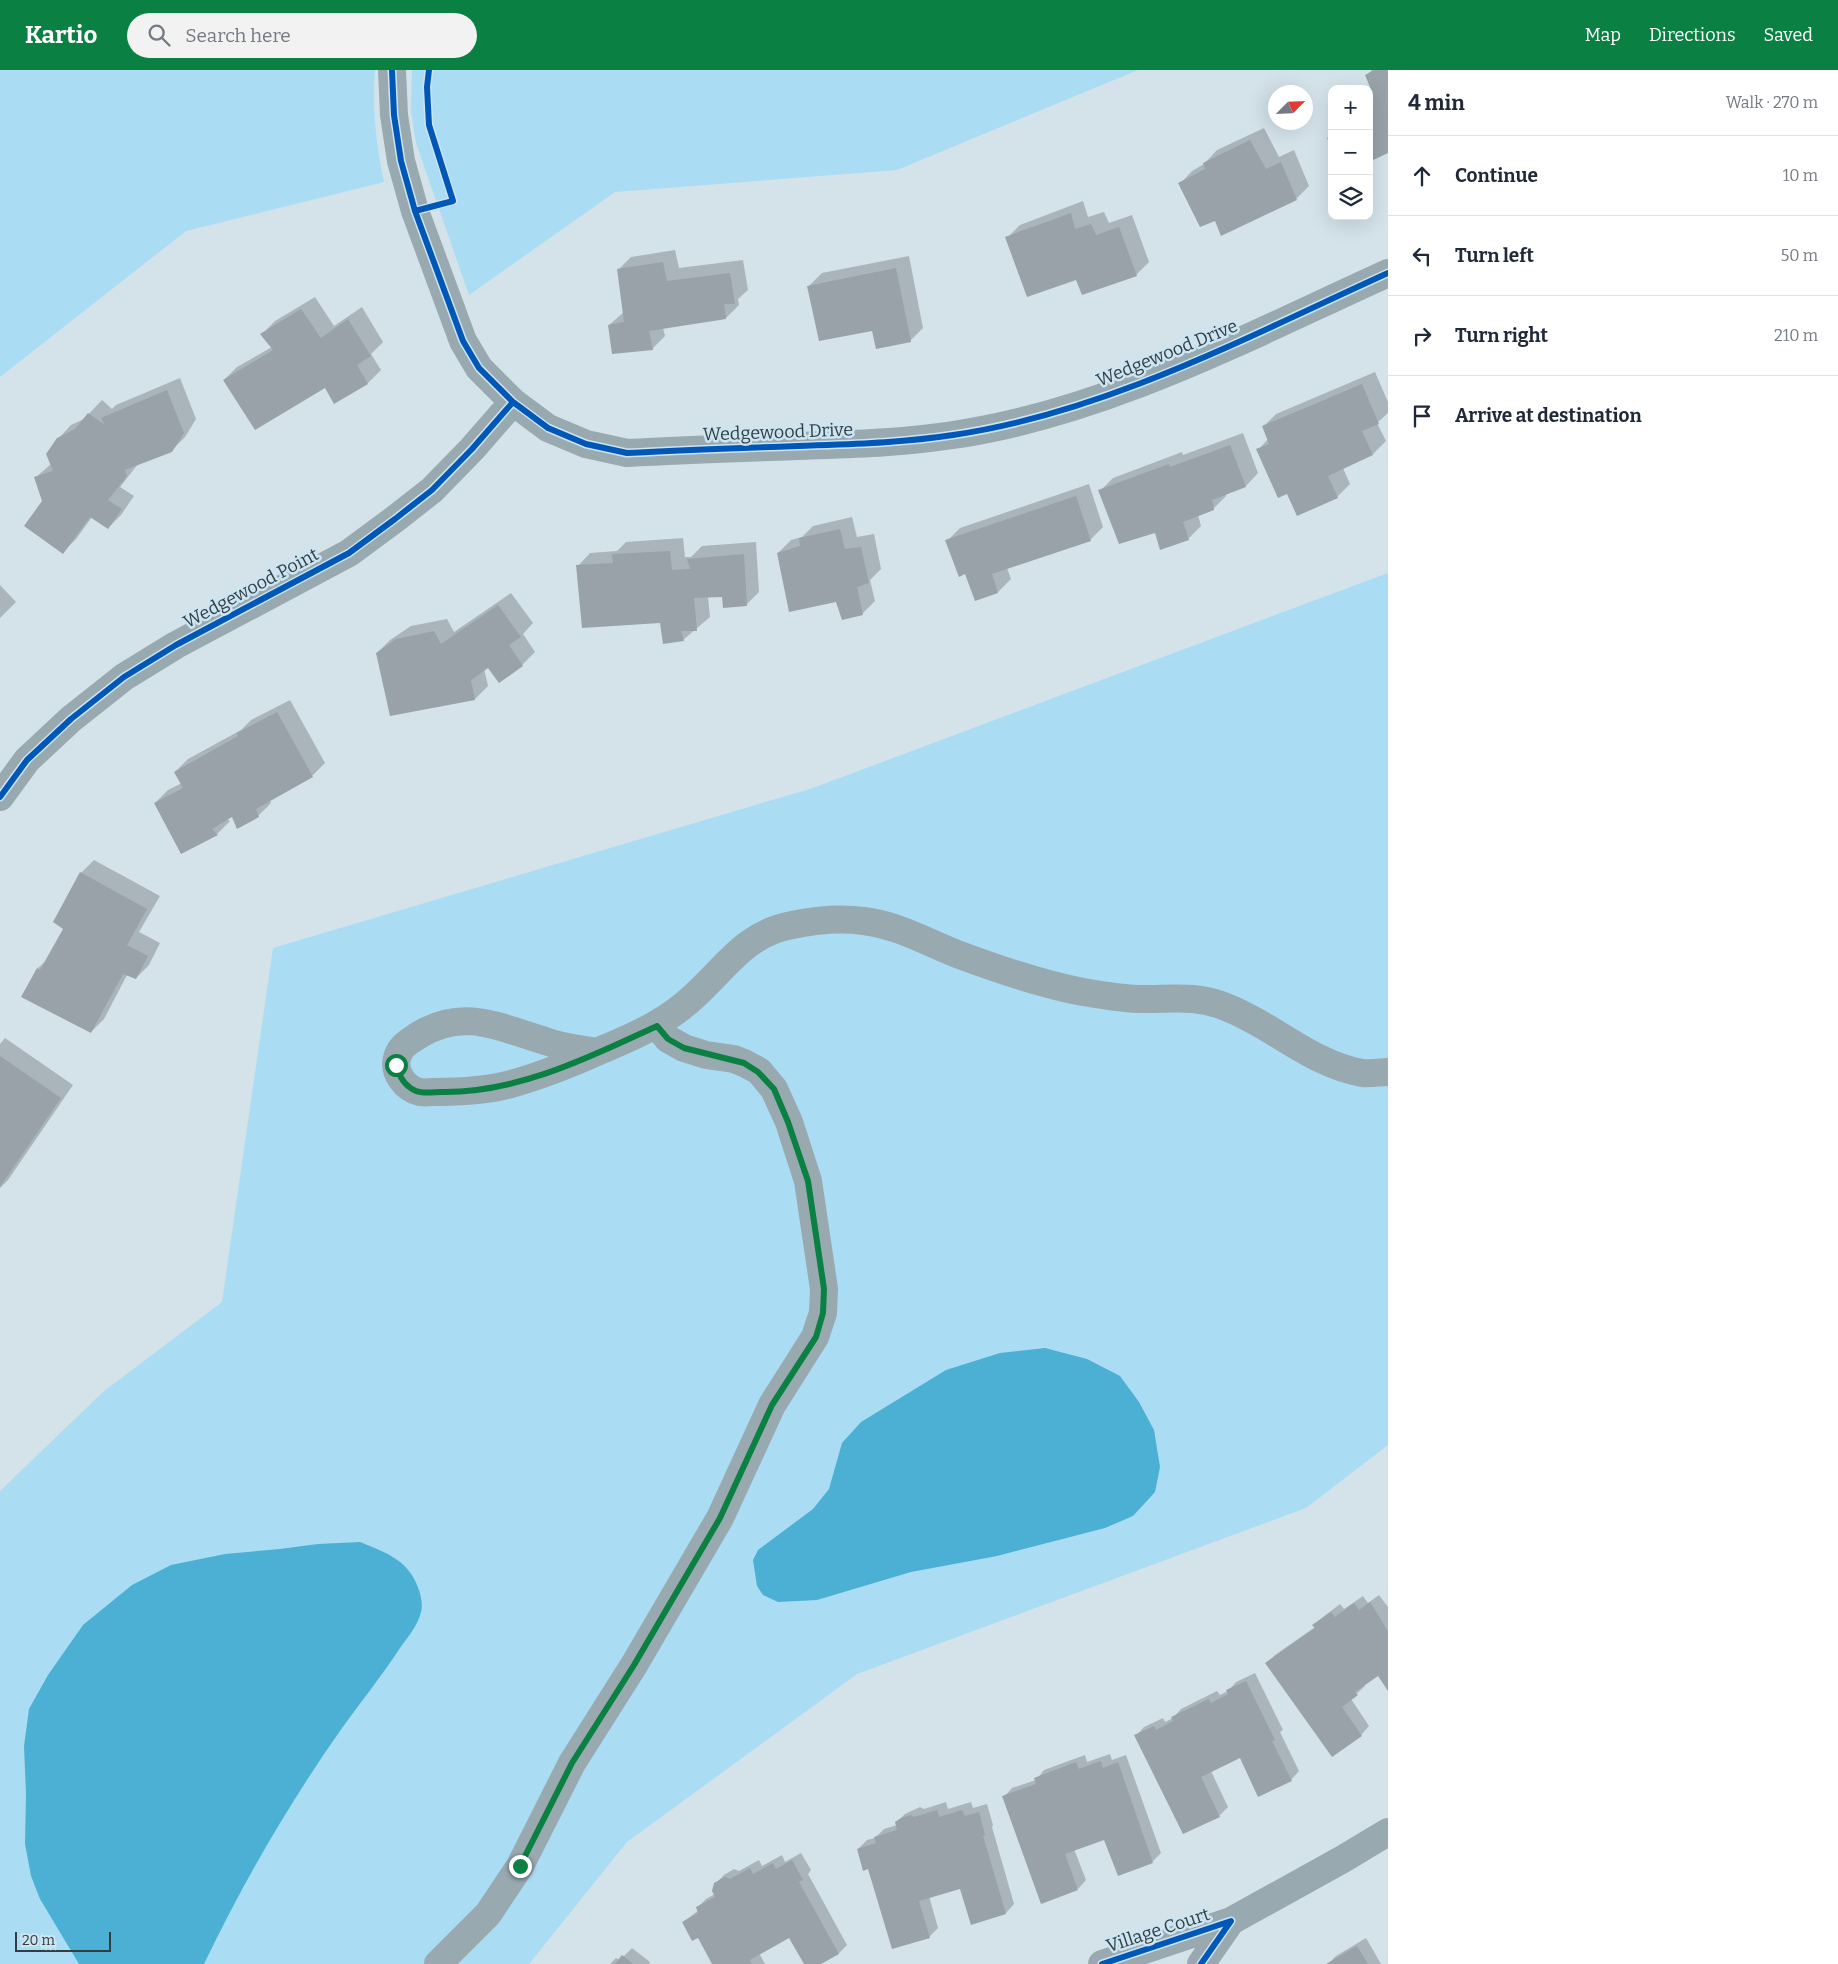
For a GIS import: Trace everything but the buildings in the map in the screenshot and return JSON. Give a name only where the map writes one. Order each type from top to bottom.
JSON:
[{"type":"street","name":"Wedgewood Drive","points":[[392,70],[394,115],[401,161],[415,211],[463,341],[479,368],[513,402],[548,428],[586,444],[627,453],[882,443],[954,435],[1026,420],[1093,400],[1159,376],[1388,273]]},
{"type":"street","name":"Wedgewood Point","points":[[0,797],[26,760],[71,719],[124,677],[176,645],[349,553],[395,519],[438,483],[472,449],[513,402]]},
{"type":"street","points":[[596,1052],[546,1042],[493,1023],[456,1021],[429,1029],[404,1045],[397,1055],[396,1065],[399,1076],[408,1087],[418,1092],[458,1092],[509,1085],[596,1052],[657,1026],[697,994],[753,939],[770,930],[826,920],[865,921],[902,931],[958,954],[1083,992],[1139,999],[1200,998],[1235,1011],[1259,1023],[1302,1050],[1333,1064],[1363,1073],[1388,1072]]},
{"type":"street","points":[[438,1964],[488,1914],[520,1866],[572,1763],[634,1665],[720,1518],[772,1405],[816,1337],[823,1313],[824,1289],[808,1181],[788,1122],[774,1089],[758,1072],[744,1063],[684,1048],[668,1039],[657,1026]]},
{"type":"street","name":"Village Court","points":[[1102,1964],[1230,1921],[1344,1859],[1388,1832]]},
{"type":"street","name":"Village Court","points":[[1201,1964],[1230,1921]]},
{"type":"shaded area","points":[[0,70],[375,70],[375,126],[384,182],[186,231],[0,377]]},
{"type":"shaded area","points":[[412,70],[1138,70],[897,170],[615,192],[469,295],[416,143],[411,111]]},
{"type":"shaded area","points":[[1388,573],[1388,1445],[1306,1508],[857,1674],[627,1842],[529,1964],[0,1964],[0,1491],[103,1392],[222,1302],[273,948],[813,788]]},
{"type":"shaded area","points":[[1045,1348],[1087,1359],[1120,1376],[1139,1402],[1154,1430],[1160,1467],[1155,1492],[1133,1516],[1105,1528],[997,1556],[911,1572],[817,1600],[778,1602],[763,1595],[757,1586],[753,1560],[758,1550],[813,1509],[829,1489],[842,1443],[861,1422],[946,1370],[1000,1353]]},
{"type":"shaded area","points":[[360,1542],[388,1554],[409,1571],[419,1590],[422,1607],[420,1617],[378,1680],[340,1731],[284,1816],[250,1874],[204,1964],[79,1964],[40,1899],[31,1876],[25,1844],[26,1794],[24,1746],[29,1709],[48,1675],[83,1625],[132,1585],[171,1565],[225,1554],[318,1544]]},
{"type":"cycle path","points":[[392,70],[394,115],[401,161],[415,211],[463,341],[479,368],[513,402],[548,428],[586,444],[627,453],[856,444],[934,438],[1010,424],[1066,409],[1121,391],[1229,346],[1388,273]]},
{"type":"cycle path","points":[[415,211],[453,201],[429,125],[427,87],[429,70]]},
{"type":"cycle path","points":[[0,797],[27,760],[71,719],[124,677],[176,645],[349,553],[395,519],[432,490],[472,449],[513,402]]},
{"type":"cycle path","points":[[1102,1964],[1231,1921],[1201,1964]]},
{"type":"route","points":[[396,1065],[399,1076],[408,1087],[418,1092],[458,1092],[509,1085],[572,1063],[657,1026],[668,1039],[684,1048],[744,1063],[758,1072],[774,1089],[788,1122],[808,1181],[814,1216],[824,1289],[823,1313],[816,1337],[772,1405],[720,1518],[634,1665],[572,1763],[520,1866]]}]
